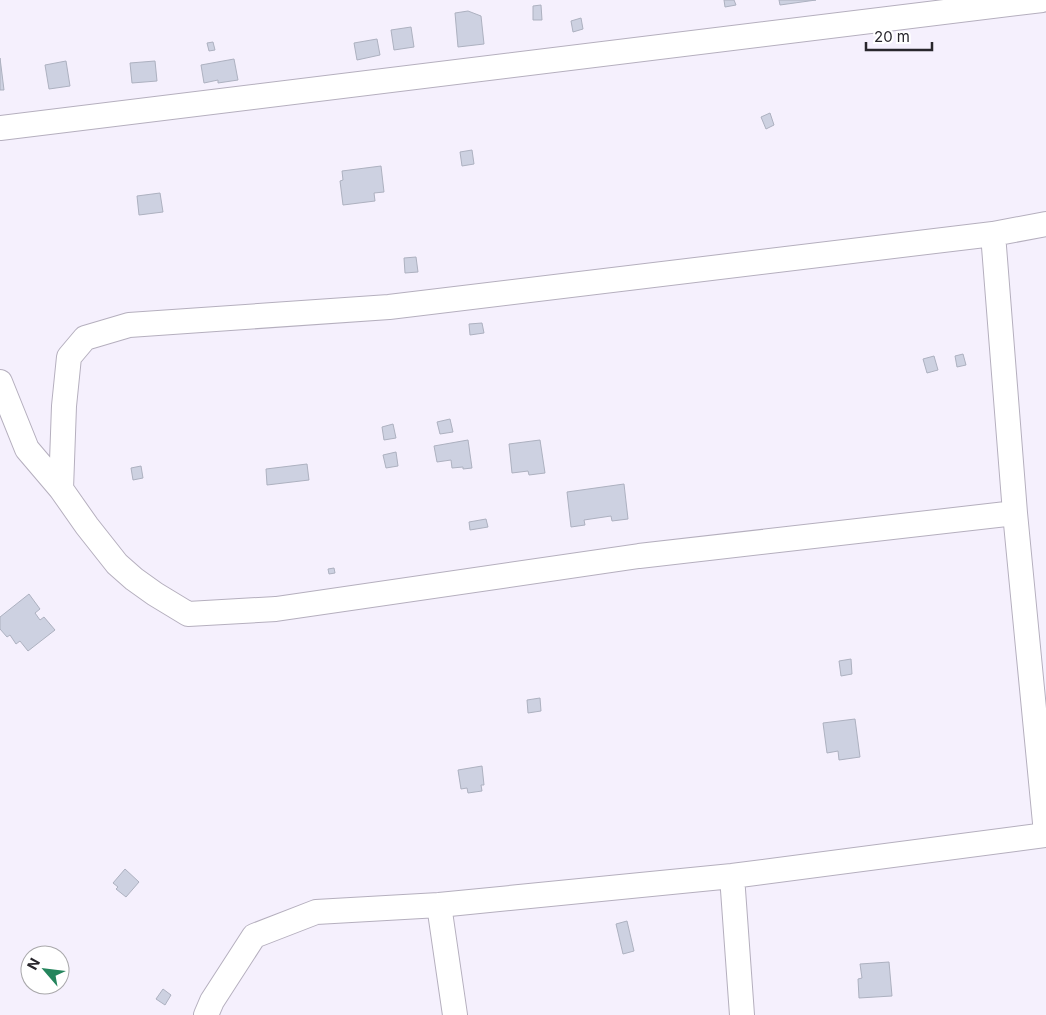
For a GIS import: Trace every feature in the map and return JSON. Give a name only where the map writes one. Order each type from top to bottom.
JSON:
[{"type":"street","points":[[0,128],[1042,0]]},
{"type":"street","points":[[61,489],[64,406],[69,358],[86,338],[129,325],[389,307],[993,234],[1046,224]]},
{"type":"street","points":[[206,1015],[212,1000],[254,936],[316,912],[439,905],[732,876],[1046,834],[1016,513],[993,234]]},
{"type":"street","points":[[0,382],[27,449],[61,489],[116,564],[141,584],[188,614],[276,608],[639,556],[1016,513]]},
{"type":"street","points":[[732,876],[742,1015]]},
{"type":"street","points":[[439,905],[455,1015]]},
{"type":"building","points":[[724,0],[734,0],[736,5],[725,7]]},
{"type":"building","points":[[779,0],[816,0],[780,5]]},
{"type":"building","points":[[541,5],[542,20],[533,20],[533,6]]},
{"type":"building","points":[[468,11],[481,16],[484,44],[458,47],[455,13]]},
{"type":"building","points":[[581,18],[583,29],[573,32],[571,21]]},
{"type":"building","points":[[411,27],[414,47],[394,50],[391,30]]},
{"type":"building","points":[[377,39],[380,55],[357,60],[354,43]]},
{"type":"building","points":[[213,42],[215,50],[209,51],[207,43]]},
{"type":"building","points":[[0,58],[4,90],[0,90]]},
{"type":"building","points":[[234,59],[238,80],[218,83],[218,80],[204,83],[201,65]]},
{"type":"building","points":[[66,61],[70,86],[49,89],[45,65]]},
{"type":"building","points":[[155,61],[157,81],[132,83],[130,63]]},
{"type":"building","points":[[770,113],[774,125],[766,129],[761,117]]},
{"type":"building","points":[[472,150],[474,164],[462,166],[460,152]]},
{"type":"building","points":[[381,166],[384,192],[374,193],[375,201],[343,205],[340,181],[343,180],[342,171]]},
{"type":"building","points":[[160,193],[163,212],[139,215],[137,196]]},
{"type":"building","points":[[416,257],[418,272],[405,273],[404,258]]},
{"type":"building","points":[[482,323],[484,333],[470,335],[469,324]]},
{"type":"building","points":[[963,354],[966,365],[957,367],[955,356]]},
{"type":"building","points":[[934,356],[938,370],[927,373],[923,359]]},
{"type":"building","points":[[450,419],[453,432],[440,434],[437,422]]},
{"type":"building","points":[[393,424],[396,438],[384,440],[382,427]]},
{"type":"building","points":[[468,440],[472,468],[452,468],[451,460],[437,462],[434,446]]},
{"type":"building","points":[[540,440],[545,473],[529,475],[528,471],[512,473],[509,444]]},
{"type":"building","points":[[396,452],[398,466],[386,468],[383,455]]},
{"type":"building","points":[[307,464],[309,480],[267,485],[266,469]]},
{"type":"building","points":[[141,466],[143,478],[133,480],[131,468]]},
{"type":"building","points":[[624,484],[628,519],[612,521],[611,516],[584,520],[585,525],[571,527],[567,492]]},
{"type":"building","points":[[486,519],[488,527],[470,530],[469,522]]},
{"type":"building","points":[[334,568],[335,573],[329,574],[328,569]]},
{"type":"building","points":[[29,594],[40,609],[35,613],[40,620],[44,617],[55,630],[28,651],[20,641],[16,644],[10,635],[7,637],[0,629],[0,617]]},
{"type":"building","points":[[851,659],[852,674],[841,676],[839,661]]},
{"type":"building","points":[[540,698],[541,711],[528,713],[527,700]]},
{"type":"building","points":[[855,719],[860,757],[839,760],[838,751],[827,753],[823,723]]},
{"type":"building","points":[[482,766],[484,785],[481,785],[482,791],[468,793],[467,788],[461,789],[458,770]]},
{"type":"building","points":[[125,869],[139,882],[126,897],[116,889],[118,887],[113,883]]},
{"type":"building","points":[[627,921],[634,951],[623,954],[616,924]]},
{"type":"building","points":[[889,962],[892,996],[859,998],[858,979],[862,978],[860,964]]},
{"type":"building","points":[[163,989],[171,995],[165,1005],[156,999]]}]
